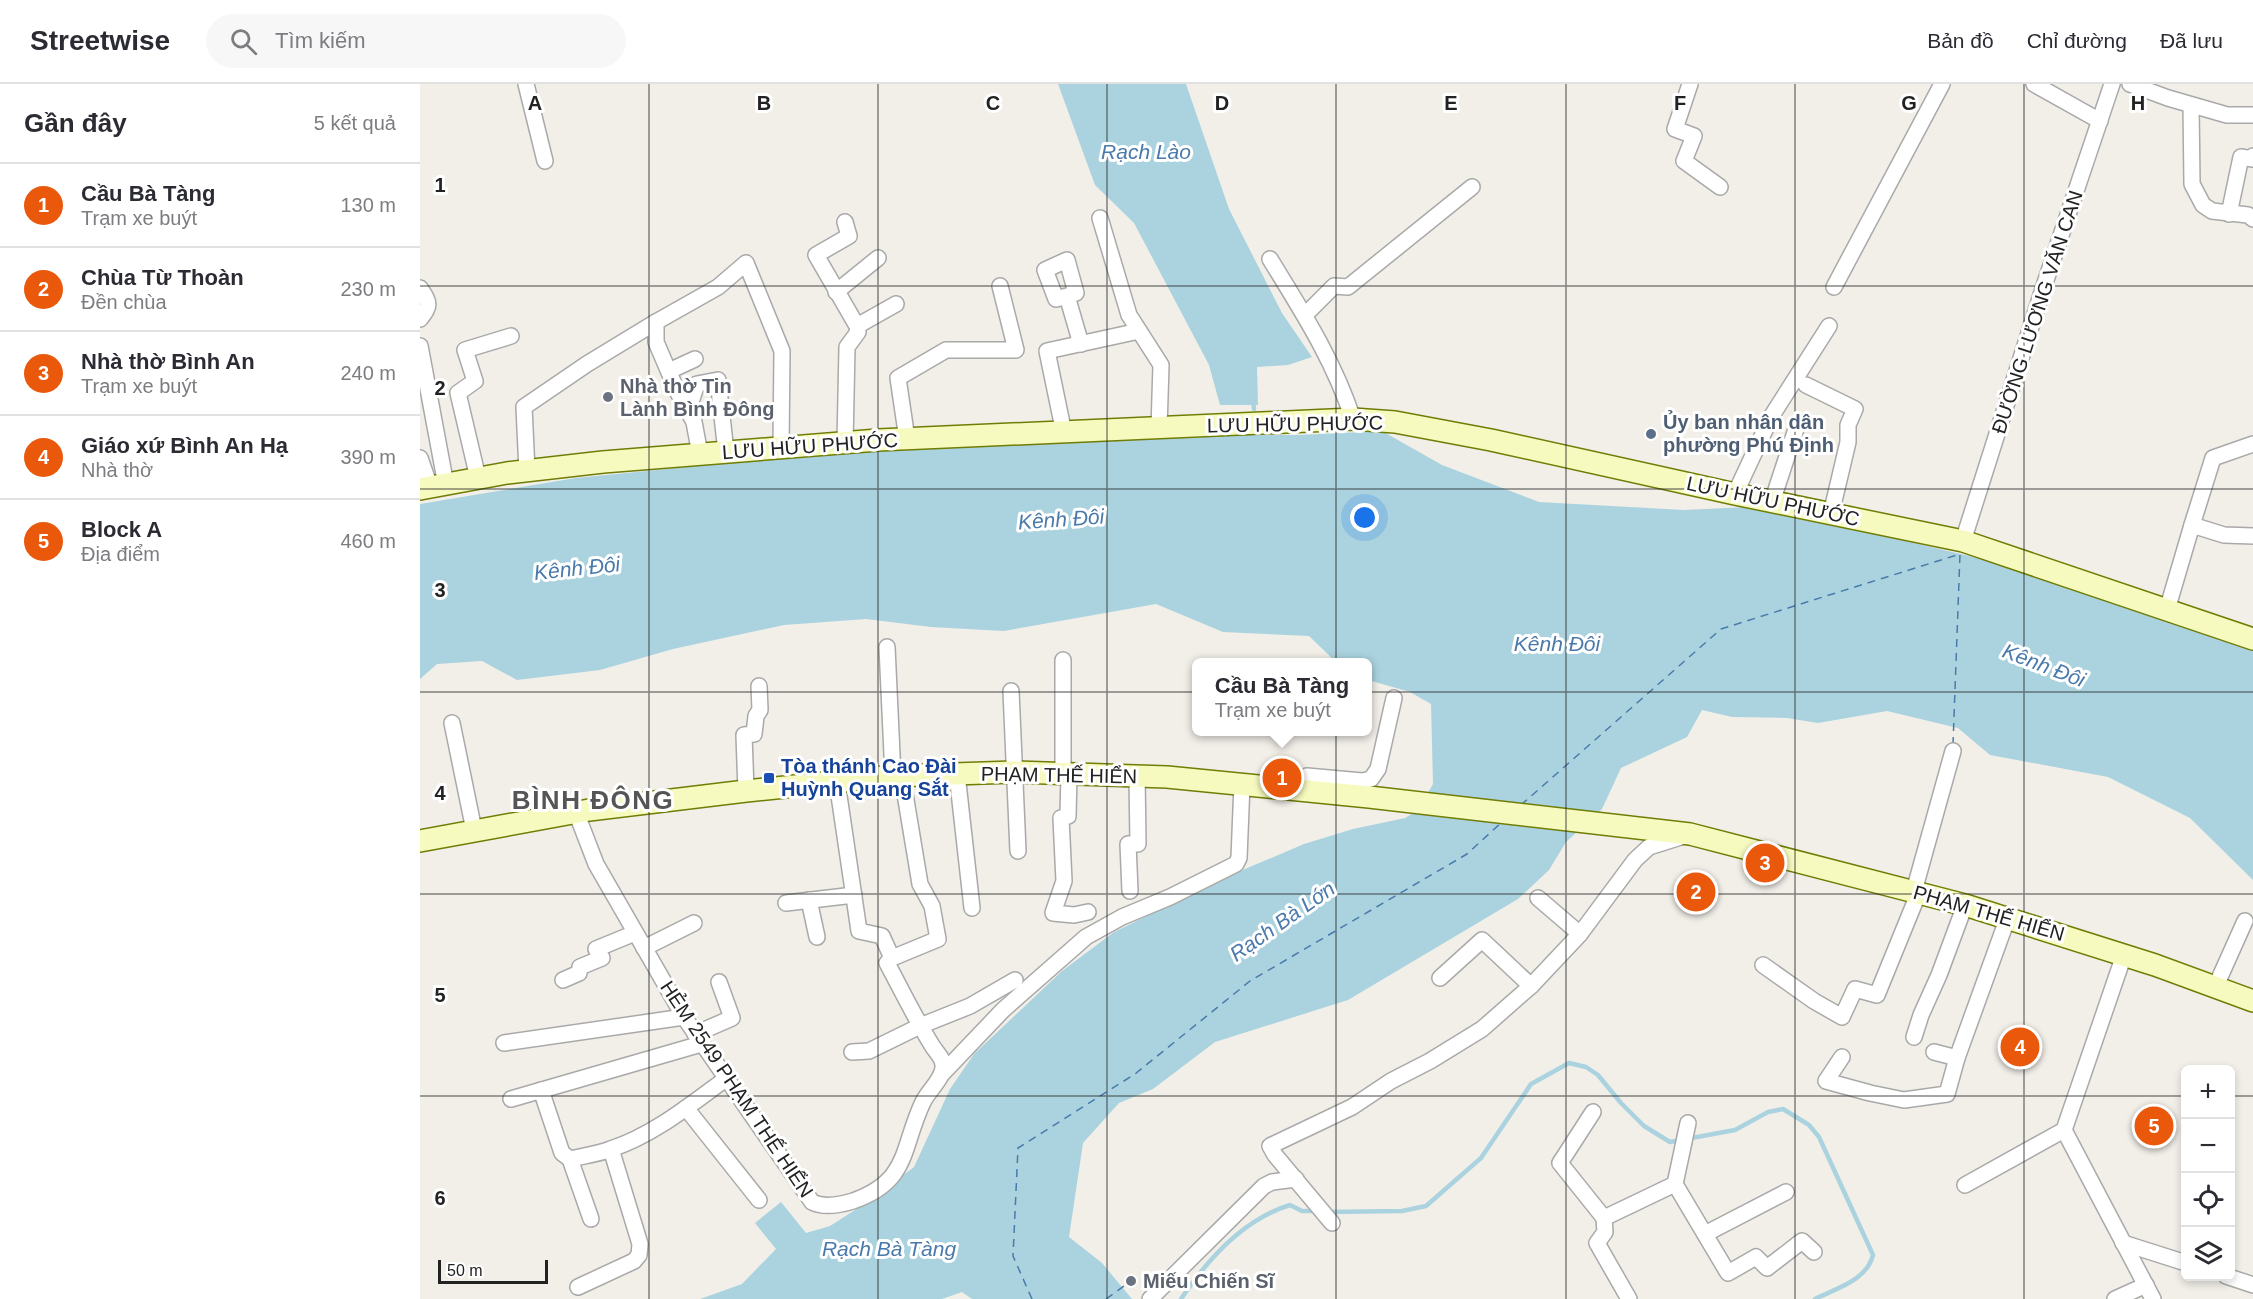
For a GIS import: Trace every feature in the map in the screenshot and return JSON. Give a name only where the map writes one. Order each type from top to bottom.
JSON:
[{"type":"main road","name":"LƯU HỮU PHƯỚC","points":[[432,487],[527,471],[845,443],[1353,419],[1395,423],[1491,440],[1964,542],[2253,639]]},
{"type":"main road","name":"PHẠM THẾ HIỂN","points":[[420,841],[576,812],[746,791],[897,776],[1014,772],[1137,775],[1242,784],[1690,834],[1965,905],[2124,955],[2253,1001]]},
{"type":"street","points":[[526,84],[545,161]]},
{"type":"street","points":[[1690,84],[1675,129],[1694,136],[1684,161],[1720,187]]},
{"type":"street","points":[[1834,287],[1942,84]]},
{"type":"street","points":[[2034,84],[2100,120]]},
{"type":"street","name":"ĐƯỜNG LƯƠNG VĂN CAN","points":[[1964,542],[2043,289],[2112,84]]},
{"type":"street","points":[[2130,84],[2227,115],[2253,115]]},
{"type":"street","points":[[2191,105],[2192,184],[2203,205],[2212,211],[2248,215],[2253,219]]},
{"type":"street","points":[[2229,214],[2241,157],[2253,159],[2253,156]]},
{"type":"street","points":[[1305,315],[1334,286],[1348,287],[1472,187]]},
{"type":"street","points":[[1100,218],[1129,315],[1161,365],[1159,428]]},
{"type":"street","points":[[845,222],[849,236],[816,255],[857,326],[858,332],[847,347],[845,443]]},
{"type":"street","points":[[836,292],[878,258]]},
{"type":"street","points":[[1270,259],[1318,336],[1340,380],[1353,419]]},
{"type":"street","points":[[527,471],[524,407],[656,322],[718,287],[746,263],[782,351],[781,448]]},
{"type":"street","points":[[907,439],[898,378],[946,350],[1016,350],[1000,286]]},
{"type":"street","points":[[420,288],[429,306],[428,311],[420,319]]},
{"type":"street","points":[[1067,296],[1081,344]]},
{"type":"street","points":[[857,326],[896,304]]},
{"type":"street","points":[[656,322],[656,342],[694,422],[700,454]]},
{"type":"street","points":[[1735,494],[1771,417],[1829,326]]},
{"type":"street","points":[[1064,434],[1047,351],[1139,331]]},
{"type":"street","points":[[478,478],[458,393],[475,381],[465,350],[511,336]]},
{"type":"street","points":[[420,346],[432,487]]},
{"type":"street","points":[[669,371],[695,359]]},
{"type":"street","points":[[688,411],[697,384],[718,380],[726,452]]},
{"type":"street","points":[[1806,385],[1855,409],[1848,425],[1848,442],[1831,514]]},
{"type":"street","points":[[1772,502],[1796,429]]},
{"type":"street","points":[[2166,610],[2213,458],[2253,444]]},
{"type":"street","points":[[420,458],[432,487]]},
{"type":"street","points":[[2193,525],[2224,535],[2253,536]]},
{"type":"street","points":[[887,647],[897,776],[920,884],[933,906],[938,939],[892,958],[887,963],[920,1026],[942,1060],[944,1067],[941,1075]]},
{"type":"street","points":[[1063,660],[1068,816],[1061,818],[1064,881],[1053,913],[1074,915],[1088,912]]},
{"type":"street","points":[[746,791],[744,735],[754,734],[756,716],[760,710],[759,686]]},
{"type":"street","points":[[1011,691],[1018,851]]},
{"type":"street","points":[[1287,789],[1307,776],[1362,781],[1371,779],[1378,769],[1394,698]]},
{"type":"street","points":[[452,723],[474,830]]},
{"type":"street","points":[[1763,965],[1814,1002],[1842,1017],[1855,989],[1877,995],[1916,892],[1953,751]]},
{"type":"street","points":[[957,774],[972,908]]},
{"type":"street","points":[[1130,891],[1128,844],[1138,844],[1137,775]]},
{"type":"street","points":[[837,782],[859,931],[882,936],[892,958]]},
{"type":"street","name":"HẺM 2549 PHẠM THẾ HIỂN","points":[[576,812],[596,864],[684,1017],[812,1202],[824,1205],[852,1202],[890,1180],[901,1163],[922,1103],[941,1075],[1003,1010],[1086,938],[1122,917],[1179,893],[1236,864],[1239,858],[1242,784]]},
{"type":"street","points":[[1332,1223],[1270,1149],[1270,1146],[1352,1107],[1391,1081],[1473,1035],[1531,986],[1580,934],[1635,860],[1649,847],[1690,834]]},
{"type":"street","points":[[786,903],[854,895]]},
{"type":"street","points":[[1538,898],[1580,934]]},
{"type":"street","points":[[809,900],[817,937]]},
{"type":"street","points":[[1914,1036],[1965,905]]},
{"type":"street","points":[[1842,1057],[1826,1081],[1904,1100],[1947,1094],[1957,1058],[2006,918]]},
{"type":"street","points":[[2215,988],[2245,921]]},
{"type":"street","points":[[644,948],[694,923]]},
{"type":"street","points":[[563,980],[579,973],[580,967],[602,958],[596,949],[635,933]]},
{"type":"street","points":[[1440,978],[1482,940],[1531,986]]},
{"type":"street","points":[[1965,1185],[2064,1130],[2124,955]]},
{"type":"street","points":[[852,1052],[870,1051],[920,1026],[970,1006],[1015,980]]},
{"type":"street","points":[[511,1099],[698,1039],[732,1018],[719,982]]},
{"type":"street","points":[[504,1043],[684,1017]]},
{"type":"street","points":[[1934,1052],[1957,1058]]},
{"type":"street","points":[[570,1159],[611,1149],[648,1133],[727,1078]]},
{"type":"street","points":[[541,1090],[562,1153],[570,1159],[591,1219]]},
{"type":"street","points":[[686,1108],[759,1200]]},
{"type":"street","points":[[1593,1112],[1560,1163],[1604,1218],[1605,1232],[1597,1243],[1627,1298]]},
{"type":"street","points":[[1688,1123],[1675,1184],[1728,1273],[1756,1257],[1767,1268],[1802,1241],[1814,1252]]},
{"type":"street","points":[[2064,1130],[2149,1292],[2115,1299]]},
{"type":"street","points":[[578,1287],[634,1261],[639,1255],[640,1244],[611,1149]]},
{"type":"street","points":[[1150,1299],[1264,1186],[1272,1182],[1296,1179]]},
{"type":"street","points":[[1604,1218],[1675,1184]]},
{"type":"street","points":[[1705,1234],[1786,1192]]},
{"type":"street","points":[[2123,1243],[2181,1261]]},
{"type":"street","points":[[2235,1279],[2253,1286]]},
{"type":"water","name":"Rạch Lào","points":[[1058,84],[1186,84],[1229,209],[1282,313],[1312,357],[1288,365],[1257,367],[1258,405],[1220,405],[1209,365],[1134,223],[1095,185]]},
{"type":"water","name":"Kênh Đôi","points":[[1382,431],[1442,465],[1539,502],[1684,510],[1748,507],[1855,529],[2007,565],[2253,645],[2253,880],[2190,818],[2108,777],[1990,755],[1958,728],[1887,711],[1818,723],[1787,718],[1732,717],[1702,710],[1687,737],[1621,768],[1602,809],[1566,842],[1549,870],[1518,899],[1348,1000],[1215,1042],[1153,1089],[1119,1103],[1083,1143],[1069,1237],[1102,1263],[1132,1299],[972,1299],[962,1292],[942,1299],[700,1299],[742,1284],[776,1249],[755,1223],[781,1202],[806,1233],[830,1226],[866,1203],[914,1167],[950,1089],[974,1054],[1062,971],[1114,932],[1238,872],[1304,844],[1353,829],[1405,818],[1418,810],[1433,784],[1431,704],[1410,692],[1372,681],[1372,658],[1332,658],[1309,636],[1223,632],[1156,604],[1004,631],[931,627],[866,619],[784,625],[673,649],[600,670],[517,680],[482,661],[437,664],[420,679],[420,504],[576,478],[891,450],[1155,435],[1299,435]]},
{"type":"waterway","name":"Rạch Lào","points":[[1253,400],[1254,409]]},
{"type":"waterway","points":[[1328,1212],[1402,1211],[1426,1206],[1481,1158],[1531,1084],[1569,1063],[1586,1067],[1598,1075],[1644,1126],[1670,1142],[1735,1130],[1768,1112],[1783,1109],[1809,1125],[1819,1137],[1873,1255],[1870,1264],[1858,1277],[1815,1299]]},
{"type":"waterway","points":[[1181,1299],[1215,1256],[1257,1220],[1290,1205],[1302,1211],[1317,1211]]},
{"type":"ferry route","points":[[1521,805],[1721,629],[1960,554],[1953,744]]},
{"type":"ferry route","points":[[1032,1299],[1013,1256],[1018,1148],[1135,1074],[1250,981],[1467,854],[1502,822]]},
{"type":"ferry route","points":[[1106,1299],[1131,1281]]},
{"type":"place","name":"Nhà thờ Tin Lành Bình Đông","points":[[608,397]]},
{"type":"place","name":"Ủy ban nhân dân phường Phú Định","points":[[1651,434]]},
{"type":"place","name":"Tòa thánh Cao Đài Huỳnh Quang Sắt","points":[[769,778]]},
{"type":"place","name":"Cầu Bà Tàng","points":[[1282,778]]},
{"type":"place","name":"Nhà thờ Bình An","points":[[1765,863]]},
{"type":"place","name":"Chùa Từ Thoàn","points":[[1696,892]]},
{"type":"place","name":"Giáo xứ Bình An Hạ","points":[[2020,1047]]},
{"type":"place","name":"Block A","points":[[2154,1126]]},
{"type":"place","name":"Miếu Chiến Sĩ","points":[[1131,1281]]},
{"type":"district","name":"BÌNH ĐÔNG","points":[[593,800]]},
{"type":"water label","name":"Rạch Bà Lớn","points":[[1282,921]]},
{"type":"water label","name":"Rạch Bà Tàng","points":[[889,1248]]}]
